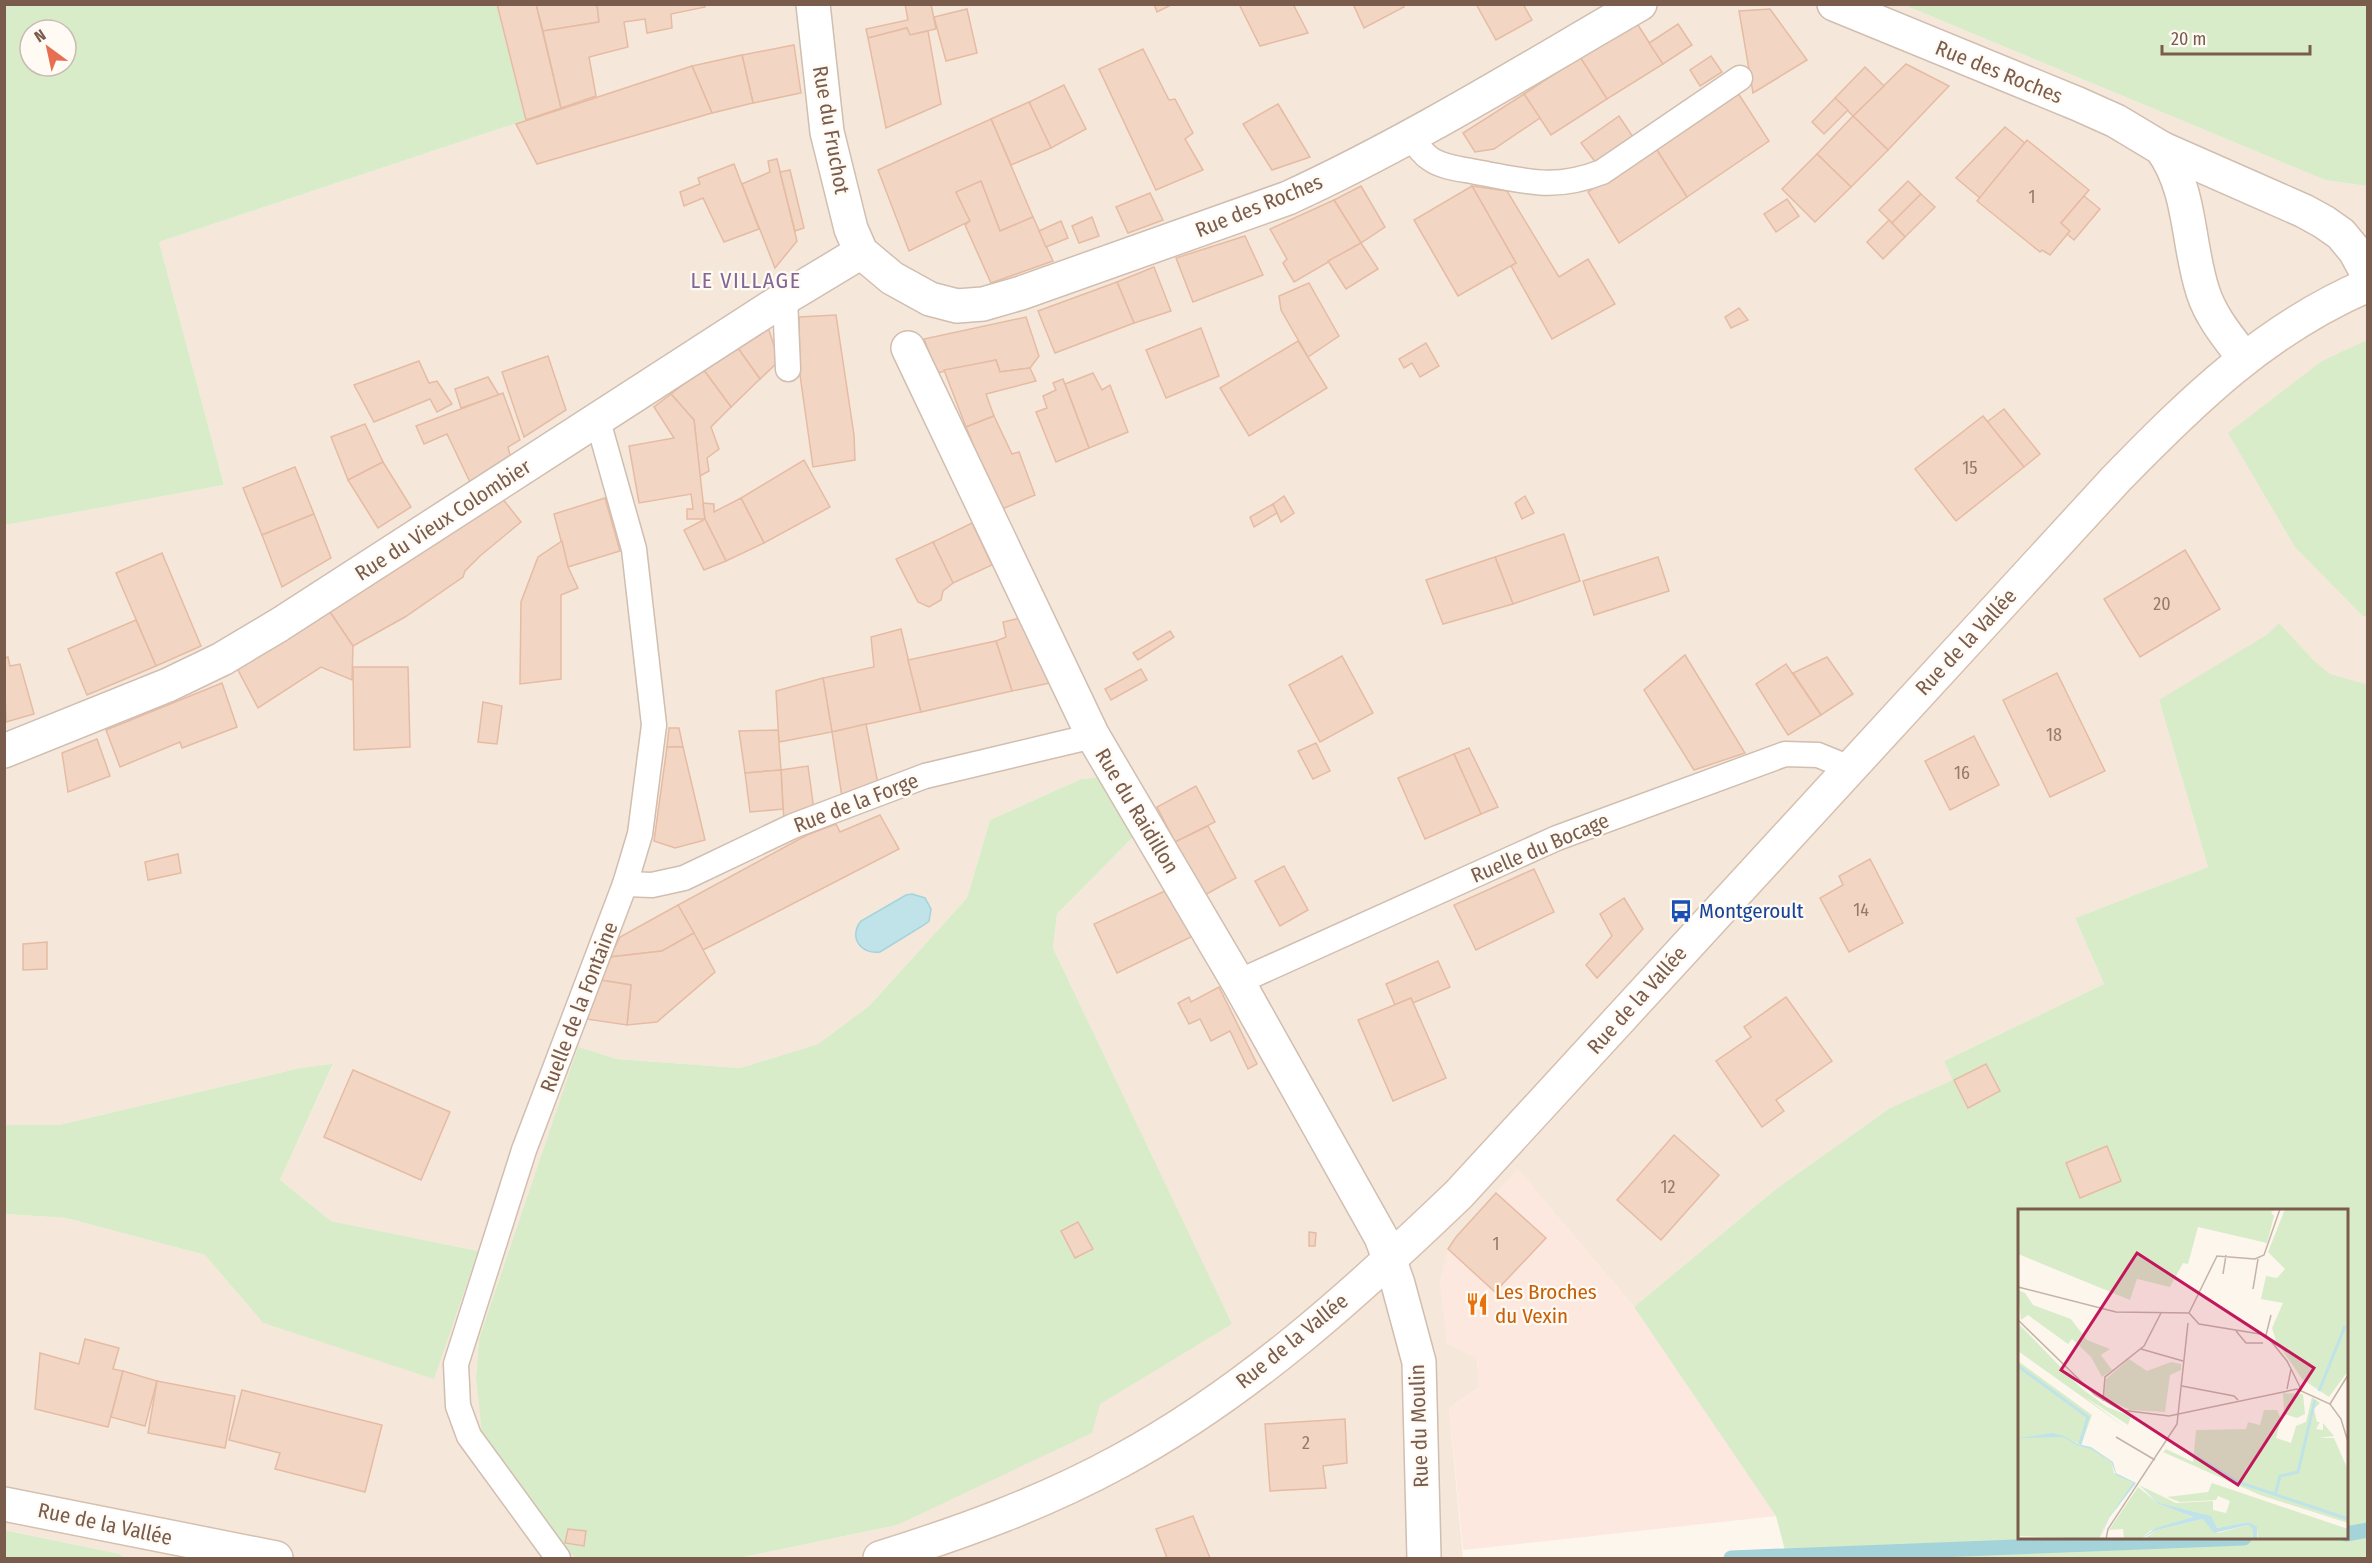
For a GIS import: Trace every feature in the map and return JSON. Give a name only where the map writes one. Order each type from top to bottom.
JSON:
[{"type":"street","name":"Rue du Fruchot","points":[[813,4],[827,132],[842,199],[861,252]]},
{"type":"street","name":"Rue des Roches","points":[[861,252],[892,278],[930,299],[957,306],[983,304],[1021,293],[1278,202],[1329,179],[1411,136],[1640,4]]},
{"type":"street","name":"Rue des Roches","points":[[1834,4],[2078,104],[2116,122],[2161,148],[2304,211],[2341,234],[2355,250],[2367,275]]},
{"type":"street","points":[[2161,148],[2180,185],[2202,292],[2215,319],[2244,358]]},
{"type":"street","name":"Rue du Vieux Colombier","points":[[4,751],[168,685],[222,659],[598,421],[785,298],[861,252]]},
{"type":"street","name":"Rue de la Vallée","points":[[880,1558],[1006,1516],[1121,1461],[1238,1385],[1295,1341],[1390,1261],[1459,1194],[2116,479],[2168,426],[2244,358],[2284,329],[2337,298],[2367,285]]},
{"type":"street","name":"Rue du Raidillon","points":[[908,348],[1093,736],[1238,982],[1381,1237],[1390,1261]]},
{"type":"street","name":"Rue du Moulin","points":[[1390,1261],[1419,1362],[1424,1558]]},
{"type":"street","name":"Rue de la Vallée","points":[[4,1504],[276,1558]]},
{"type":"lane","points":[[1411,136],[1422,152],[1432,160],[1448,166],[1538,184],[1580,180],[1602,172],[1740,78]]},
{"type":"lane","points":[[785,298],[788,369]]},
{"type":"lane","name":"Ruelle de la Fontaine","points":[[558,1558],[469,1436],[458,1406],[456,1364],[524,1150],[625,884],[640,834],[654,725],[634,549],[598,421]]},
{"type":"lane","name":"Rue de la Forge","points":[[625,884],[652,885],[684,878],[793,826],[925,776],[1093,736]]},
{"type":"lane","name":"Ruelle du Bocage","points":[[1238,982],[1557,838],[1785,754],[1818,755],[1850,768]]},
{"type":"shaded area","points":[[497,5],[1904,5],[2325,180],[2367,186],[2367,873],[2159,700],[2208,867],[2075,918],[2104,984],[1944,1061],[1954,1080],[1890,1108],[1776,1189],[1634,1307],[1518,1170],[1496,1193],[1477,1358],[1479,1387],[1449,1408],[1463,1558],[739,1558],[897,1525],[1231,1324],[1053,948],[1057,914],[1134,836],[1101,777],[1081,779],[990,820],[967,898],[869,1006],[818,1044],[740,1068],[617,1059],[578,1048],[479,1339],[476,1377],[534,1509],[575,1558],[124,1558],[120,1554],[5,1530],[4,1214],[66,1218],[205,1255],[263,1323],[433,1378],[478,1251],[331,1221],[280,1180],[333,1065],[300,1068],[59,1125],[5,1125],[4,525],[224,485],[159,242],[526,120]]},
{"type":"shaded area","points":[[1518,1169],[1634,1307],[1777,1516],[1463,1550],[1449,1408],[1479,1387],[1477,1358],[1447,1344],[1440,1282],[1448,1249],[1456,1237]]},
{"type":"green space","points":[[5,4],[497,5],[526,120],[159,242],[224,485],[5,525]]},
{"type":"green space","points":[[1904,5],[2367,5],[2367,186],[2325,180]]},
{"type":"green space","points":[[2367,340],[2368,616],[2363,616],[2295,547],[2228,433],[2322,361]]},
{"type":"green space","points":[[2279,623],[2313,660],[2330,674],[2365,684],[2368,693],[2367,1558],[1787,1558],[1776,1516],[1634,1307],[1776,1189],[1890,1108],[1953,1080],[1944,1061],[2104,984],[2075,918],[2208,867],[2159,700],[2268,634]]},
{"type":"green space","points":[[1101,777],[1134,836],[1057,914],[1053,948],[1232,1324],[1100,1404],[1092,1433],[897,1525],[739,1558],[575,1558],[534,1509],[482,1433],[476,1377],[479,1339],[578,1047],[617,1059],[740,1068],[818,1044],[869,1006],[967,898],[990,820],[1081,779]]},
{"type":"green space","points":[[333,1064],[280,1180],[331,1221],[478,1251],[434,1379],[263,1323],[205,1255],[66,1218],[5,1214],[5,1125],[59,1125],[300,1068]]},
{"type":"green space","points":[[4,1530],[120,1554],[124,1558],[5,1558]]},
{"type":"water","points":[[912,894],[925,898],[931,909],[929,921],[880,952],[867,951],[858,944],[856,933],[861,921],[906,895]]},
{"type":"building","points":[[497,4],[536,4],[561,108],[526,120]]},
{"type":"building","points":[[536,4],[597,4],[599,22],[543,31]]},
{"type":"building","points":[[597,4],[704,4],[705,7],[671,14],[672,28],[647,33],[645,19],[624,22],[628,47],[589,57],[596,96],[561,108],[543,31],[599,22]]},
{"type":"building","points":[[905,4],[931,4],[936,29],[910,35],[907,28],[868,38],[866,29],[908,20]]},
{"type":"building","points":[[1154,4],[1173,4],[1157,12]]},
{"type":"building","points":[[1239,4],[1293,4],[1308,33],[1260,46]]},
{"type":"building","points":[[1353,4],[1403,4],[1404,7],[1364,28]]},
{"type":"building","points":[[1476,4],[1523,4],[1532,20],[1496,40]]},
{"type":"building","points":[[967,9],[977,53],[946,61],[934,17]]},
{"type":"building","points":[[1770,9],[1807,60],[1753,93],[1739,11]]},
{"type":"building","points":[[1636,22],[1663,64],[1607,99],[1580,57]]},
{"type":"building","points":[[1678,24],[1692,45],[1663,64],[1649,43]]},
{"type":"building","points":[[907,28],[910,35],[928,31],[941,104],[886,128],[868,38]]},
{"type":"building","points":[[794,45],[801,93],[753,103],[742,55]]},
{"type":"building","points":[[1143,49],[1169,100],[1175,99],[1193,133],[1185,139],[1203,170],[1156,190],[1099,69]]},
{"type":"building","points":[[742,55],[753,103],[712,113],[692,66]]},
{"type":"building","points":[[1711,56],[1722,72],[1700,86],[1690,70]]},
{"type":"building","points":[[1580,57],[1607,99],[1551,135],[1524,94]]},
{"type":"building","points":[[1906,64],[1949,86],[1888,150],[1853,116]]},
{"type":"building","points":[[692,66],[712,113],[537,164],[516,124]]},
{"type":"building","points":[[1865,67],[1884,86],[1853,116],[1835,98]]},
{"type":"building","points":[[1064,85],[1086,129],[1051,148],[1029,102]]},
{"type":"building","points":[[1736,90],[1769,141],[1687,197],[1655,147]]},
{"type":"building","points":[[1524,94],[1540,118],[1494,149],[1475,152],[1463,133]]},
{"type":"building","points":[[1835,98],[1848,110],[1824,134],[1812,122]]},
{"type":"building","points":[[1029,102],[1051,148],[1011,165],[991,119]]},
{"type":"building","points":[[1278,104],[1310,157],[1272,170],[1243,124]]},
{"type":"building","points":[[1619,116],[1633,137],[1596,163],[1581,143]]},
{"type":"building","points":[[1853,116],[1888,150],[1851,187],[1817,154]]},
{"type":"building","points":[[991,119],[1033,217],[1000,231],[981,181],[956,192],[970,221],[909,251],[878,170]]},
{"type":"building","points":[[2005,127],[2025,143],[1980,198],[1956,178]]},
{"type":"building","points":[[2027,140],[2089,190],[2061,223],[2070,231],[2050,255],[2042,250],[2040,252],[1977,201]]},
{"type":"building","points":[[1655,147],[1687,197],[1619,243],[1588,192]]},
{"type":"building","points":[[1817,154],[1851,187],[1815,222],[1782,189]]},
{"type":"building","points":[[777,159],[797,241],[775,268],[742,184],[770,172],[768,161]]},
{"type":"building","points":[[734,164],[759,229],[724,242],[703,198],[684,206],[680,192],[700,184],[698,178]]},
{"type":"building","points":[[790,170],[804,228],[795,231],[780,172]]},
{"type":"building","points":[[981,181],[1000,231],[1033,217],[1053,261],[991,283],[965,225],[970,221],[956,192]]},
{"type":"building","points":[[1908,181],[1921,194],[1892,223],[1879,210]]},
{"type":"building","points":[[1361,186],[1385,227],[1361,243],[1334,200]]},
{"type":"building","points":[[1472,186],[1507,191],[1559,277],[1588,259],[1615,304],[1552,339],[1511,266],[1516,263]]},
{"type":"building","points":[[1472,186],[1516,263],[1458,296],[1414,220]]},
{"type":"building","points":[[1150,193],[1163,220],[1128,233],[1116,207]]},
{"type":"building","points":[[1921,194],[1935,207],[1905,237],[1892,223]]},
{"type":"building","points":[[2084,196],[2100,209],[2074,240],[2067,234],[2070,231],[2061,223]]},
{"type":"building","points":[[1787,199],[1799,216],[1776,232],[1764,214]]},
{"type":"building","points":[[1334,200],[1361,243],[1294,282],[1283,263],[1287,259],[1270,229]]},
{"type":"building","points":[[1092,217],[1099,236],[1079,243],[1072,226]]},
{"type":"building","points":[[1889,220],[1905,237],[1883,259],[1867,242]]},
{"type":"building","points":[[1061,221],[1068,238],[1046,247],[1039,231]]},
{"type":"building","points":[[1245,236],[1263,275],[1193,302],[1176,258]]},
{"type":"building","points":[[1361,243],[1378,269],[1346,289],[1328,261]]},
{"type":"building","points":[[1154,267],[1171,311],[1134,323],[1117,282]]},
{"type":"building","points":[[1117,282],[1134,323],[1055,353],[1038,311]]},
{"type":"building","points":[[1309,283],[1339,336],[1308,357],[1281,310],[1279,296]]},
{"type":"building","points":[[1739,308],[1748,320],[1731,328],[1725,317]]},
{"type":"building","points":[[836,315],[854,435],[855,460],[813,467],[800,375],[799,317]]},
{"type":"building","points":[[1026,317],[1039,356],[1030,368],[1000,372],[996,360],[937,373],[924,339]]},
{"type":"building","points":[[768,327],[779,361],[760,379],[735,344]]},
{"type":"building","points":[[1201,328],[1219,376],[1166,398],[1146,350]]},
{"type":"building","points":[[1298,341],[1327,388],[1249,436],[1220,388]]},
{"type":"building","points":[[1426,343],[1439,366],[1420,377],[1412,363],[1404,368],[1399,359]]},
{"type":"building","points":[[735,344],[760,379],[731,407],[703,369]]},
{"type":"building","points":[[548,356],[566,410],[524,437],[502,372]]},
{"type":"building","points":[[996,360],[1000,372],[1030,368],[1036,381],[986,394],[994,416],[966,427],[944,370]]},
{"type":"building","points":[[419,361],[429,383],[437,381],[452,404],[437,412],[430,399],[374,422],[354,385]]},
{"type":"building","points":[[703,369],[731,407],[711,427],[719,449],[707,458],[709,471],[700,476],[694,420],[671,394]]},
{"type":"building","points":[[1093,373],[1102,390],[1110,385],[1128,432],[1089,448],[1065,384]]},
{"type":"building","points":[[488,377],[499,395],[461,408],[455,389]]},
{"type":"building","points":[[1063,379],[1089,448],[1056,462],[1036,412],[1047,408],[1043,396],[1056,390],[1053,383]]},
{"type":"building","points":[[503,393],[520,440],[508,447],[512,464],[470,482],[447,434],[424,444],[416,426]]},
{"type":"building","points":[[671,394],[694,420],[705,519],[687,519],[687,509],[693,509],[691,494],[639,503],[629,446],[674,438],[654,407]]},
{"type":"building","points":[[2004,409],[2040,454],[2024,467],[1987,422]]},
{"type":"building","points":[[994,416],[1012,454],[1019,452],[1035,495],[1000,510],[966,427]]},
{"type":"building","points":[[1983,416],[2024,467],[1956,521],[1915,469]]},
{"type":"building","points":[[365,424],[383,462],[348,480],[331,437]]},
{"type":"building","points":[[804,460],[830,507],[764,543],[741,498]]},
{"type":"building","points":[[383,462],[411,507],[378,528],[348,480]]},
{"type":"building","points":[[295,467],[314,514],[262,535],[243,488]]},
{"type":"building","points":[[1284,496],[1294,513],[1281,522],[1273,504]]},
{"type":"building","points":[[1525,496],[1534,513],[1522,519],[1515,503]]},
{"type":"building","points":[[502,498],[521,522],[480,556],[465,571],[463,577],[405,617],[353,646],[326,606]]},
{"type":"building","points":[[605,498],[620,551],[568,567],[554,514]]},
{"type":"building","points":[[741,498],[764,543],[726,561],[705,519],[703,503],[714,504],[714,512]]},
{"type":"building","points":[[1273,504],[1277,513],[1254,527],[1250,517]]},
{"type":"building","points":[[314,514],[331,558],[282,587],[262,535]]},
{"type":"building","points":[[705,519],[726,561],[704,570],[684,530]]},
{"type":"building","points":[[972,523],[992,565],[953,583],[933,542]]},
{"type":"building","points":[[1564,534],[1580,581],[1513,604],[1495,557]]},
{"type":"building","points":[[562,541],[568,567],[578,588],[561,595],[561,679],[520,684],[521,602],[538,557]]},
{"type":"building","points":[[933,542],[953,583],[943,591],[941,600],[929,607],[918,602],[896,559]]},
{"type":"building","points":[[2185,550],[2220,609],[2140,657],[2104,599]]},
{"type":"building","points":[[162,553],[201,646],[156,666],[116,573]]},
{"type":"building","points":[[1495,557],[1513,604],[1443,624],[1426,580]]},
{"type":"building","points":[[1658,557],[1669,591],[1594,615],[1583,581]]},
{"type":"building","points":[[330,612],[353,646],[352,680],[321,667],[258,708],[238,670],[241,666]]},
{"type":"building","points":[[1020,618],[1050,683],[1012,691],[996,641],[1006,637],[1003,622]]},
{"type":"building","points":[[136,620],[156,666],[87,695],[68,649]]},
{"type":"building","points":[[901,629],[921,712],[832,732],[823,678],[874,667],[871,637]]},
{"type":"building","points":[[1170,631],[1174,637],[1138,660],[1133,653]]},
{"type":"building","points":[[996,641],[1012,691],[921,712],[908,660]]},
{"type":"building","points":[[1685,655],[1745,753],[1694,770],[1644,690]]},
{"type":"building","points":[[1342,656],[1373,713],[1320,742],[1289,685]]},
{"type":"building","points":[[8,657],[10,666],[20,664],[34,714],[6,722],[4,658]]},
{"type":"building","points":[[1827,657],[1853,694],[1821,715],[1793,673]]},
{"type":"building","points":[[1786,664],[1821,715],[1788,735],[1756,684]]},
{"type":"building","points":[[353,667],[408,667],[410,747],[354,750]]},
{"type":"building","points":[[1141,669],[1147,680],[1111,700],[1105,689]]},
{"type":"building","points":[[2057,673],[2105,771],[2050,797],[2003,700]]},
{"type":"building","points":[[823,678],[832,732],[779,742],[776,691]]},
{"type":"building","points":[[222,683],[237,727],[182,748],[180,742],[120,767],[106,730]]},
{"type":"building","points":[[483,702],[502,706],[497,744],[478,742]]},
{"type":"building","points":[[866,724],[878,784],[842,797],[832,732]]},
{"type":"building","points":[[669,728],[679,728],[683,747],[667,747]]},
{"type":"building","points":[[778,730],[781,770],[745,773],[739,731]]},
{"type":"building","points":[[1974,736],[1999,785],[1950,810],[1925,761]]},
{"type":"building","points":[[97,739],[110,776],[68,792],[62,753]]},
{"type":"building","points":[[1316,743],[1330,771],[1313,779],[1298,751]]},
{"type":"building","points":[[667,747],[683,747],[705,840],[675,848],[654,841]]},
{"type":"building","points":[[1469,748],[1498,807],[1481,814],[1454,754]]},
{"type":"building","points":[[1454,754],[1481,814],[1425,839],[1398,778]]},
{"type":"building","points":[[808,766],[814,810],[784,823],[781,770]]},
{"type":"building","points":[[781,770],[783,809],[750,812],[745,773]]},
{"type":"building","points":[[1196,786],[1215,822],[1175,842],[1157,807]]},
{"type":"building","points":[[880,815],[899,849],[703,950],[678,905],[807,835],[836,824],[840,832]]},
{"type":"building","points":[[1208,826],[1236,878],[1203,896],[1175,842]]},
{"type":"building","points":[[178,854],[181,873],[148,880],[145,862]]},
{"type":"building","points":[[1870,859],[1903,923],[1849,952],[1820,898],[1843,885],[1839,876]]},
{"type":"building","points":[[1284,866],[1308,910],[1280,926],[1255,881]]},
{"type":"building","points":[[1534,869],[1554,912],[1476,950],[1454,905]]},
{"type":"building","points":[[1167,890],[1193,936],[1117,973],[1094,924]]},
{"type":"building","points":[[1624,898],[1643,929],[1597,978],[1586,965],[1612,936],[1600,914]]},
{"type":"building","points":[[678,905],[694,933],[662,951],[610,957],[620,937]]},
{"type":"building","points":[[694,933],[715,972],[657,1022],[627,1025],[631,985],[600,980],[610,957],[662,951]]},
{"type":"building","points":[[47,942],[47,969],[23,970],[23,944]]},
{"type":"building","points":[[1438,961],[1450,987],[1413,1003],[1411,998],[1395,1005],[1386,984]]},
{"type":"building","points":[[600,980],[631,985],[627,1025],[586,1019]]},
{"type":"building","points":[[1219,987],[1257,1064],[1248,1069],[1230,1031],[1211,1041],[1200,1019],[1189,1024],[1178,1003],[1189,997],[1191,1002]]},
{"type":"building","points":[[1786,997],[1832,1061],[1776,1100],[1784,1111],[1762,1127],[1716,1061],[1751,1037],[1744,1027]]},
{"type":"building","points":[[1411,998],[1446,1078],[1393,1101],[1358,1020]]},
{"type":"building","points":[[1986,1064],[2000,1091],[1968,1108],[1954,1080]]},
{"type":"building","points":[[353,1070],[450,1112],[421,1180],[324,1137]]},
{"type":"building","points":[[1674,1135],[1719,1175],[1661,1240],[1617,1200]]},
{"type":"building","points":[[2107,1146],[2121,1181],[2080,1198],[2066,1163]]},
{"type":"building","points":[[1496,1193],[1546,1238],[1495,1292],[1448,1249]]},
{"type":"building","points":[[1078,1222],[1093,1249],[1075,1258],[1061,1231]]},
{"type":"building","points":[[1309,1232],[1316,1233],[1315,1246],[1309,1246]]},
{"type":"building","points":[[85,1339],[119,1348],[113,1369],[123,1371],[108,1427],[35,1409],[40,1353],[79,1364]]},
{"type":"building","points":[[123,1371],[157,1381],[145,1426],[111,1417]]},
{"type":"building","points":[[157,1381],[235,1396],[225,1448],[148,1433]]},
{"type":"building","points":[[242,1390],[382,1425],[365,1492],[275,1469],[280,1453],[229,1440]]},
{"type":"building","points":[[1345,1419],[1347,1463],[1323,1466],[1326,1488],[1270,1491],[1265,1424]]},
{"type":"building","points":[[1193,1516],[1210,1558],[1167,1558],[1156,1529]]},
{"type":"building","points":[[568,1529],[586,1531],[584,1546],[565,1543]]},
{"type":"waterway","points":[[2348,1534],[2368,1530]]},
{"type":"waterway","points":[[1731,1558],[2218,1539]]},
{"type":"place","name":"Montgeroult","points":[[1681,911]]},
{"type":"place","name":"Les Broches du Vexin","points":[[1477,1304]]},
{"type":"district","name":"LE VILLAGE","points":[[746,280]]}]
